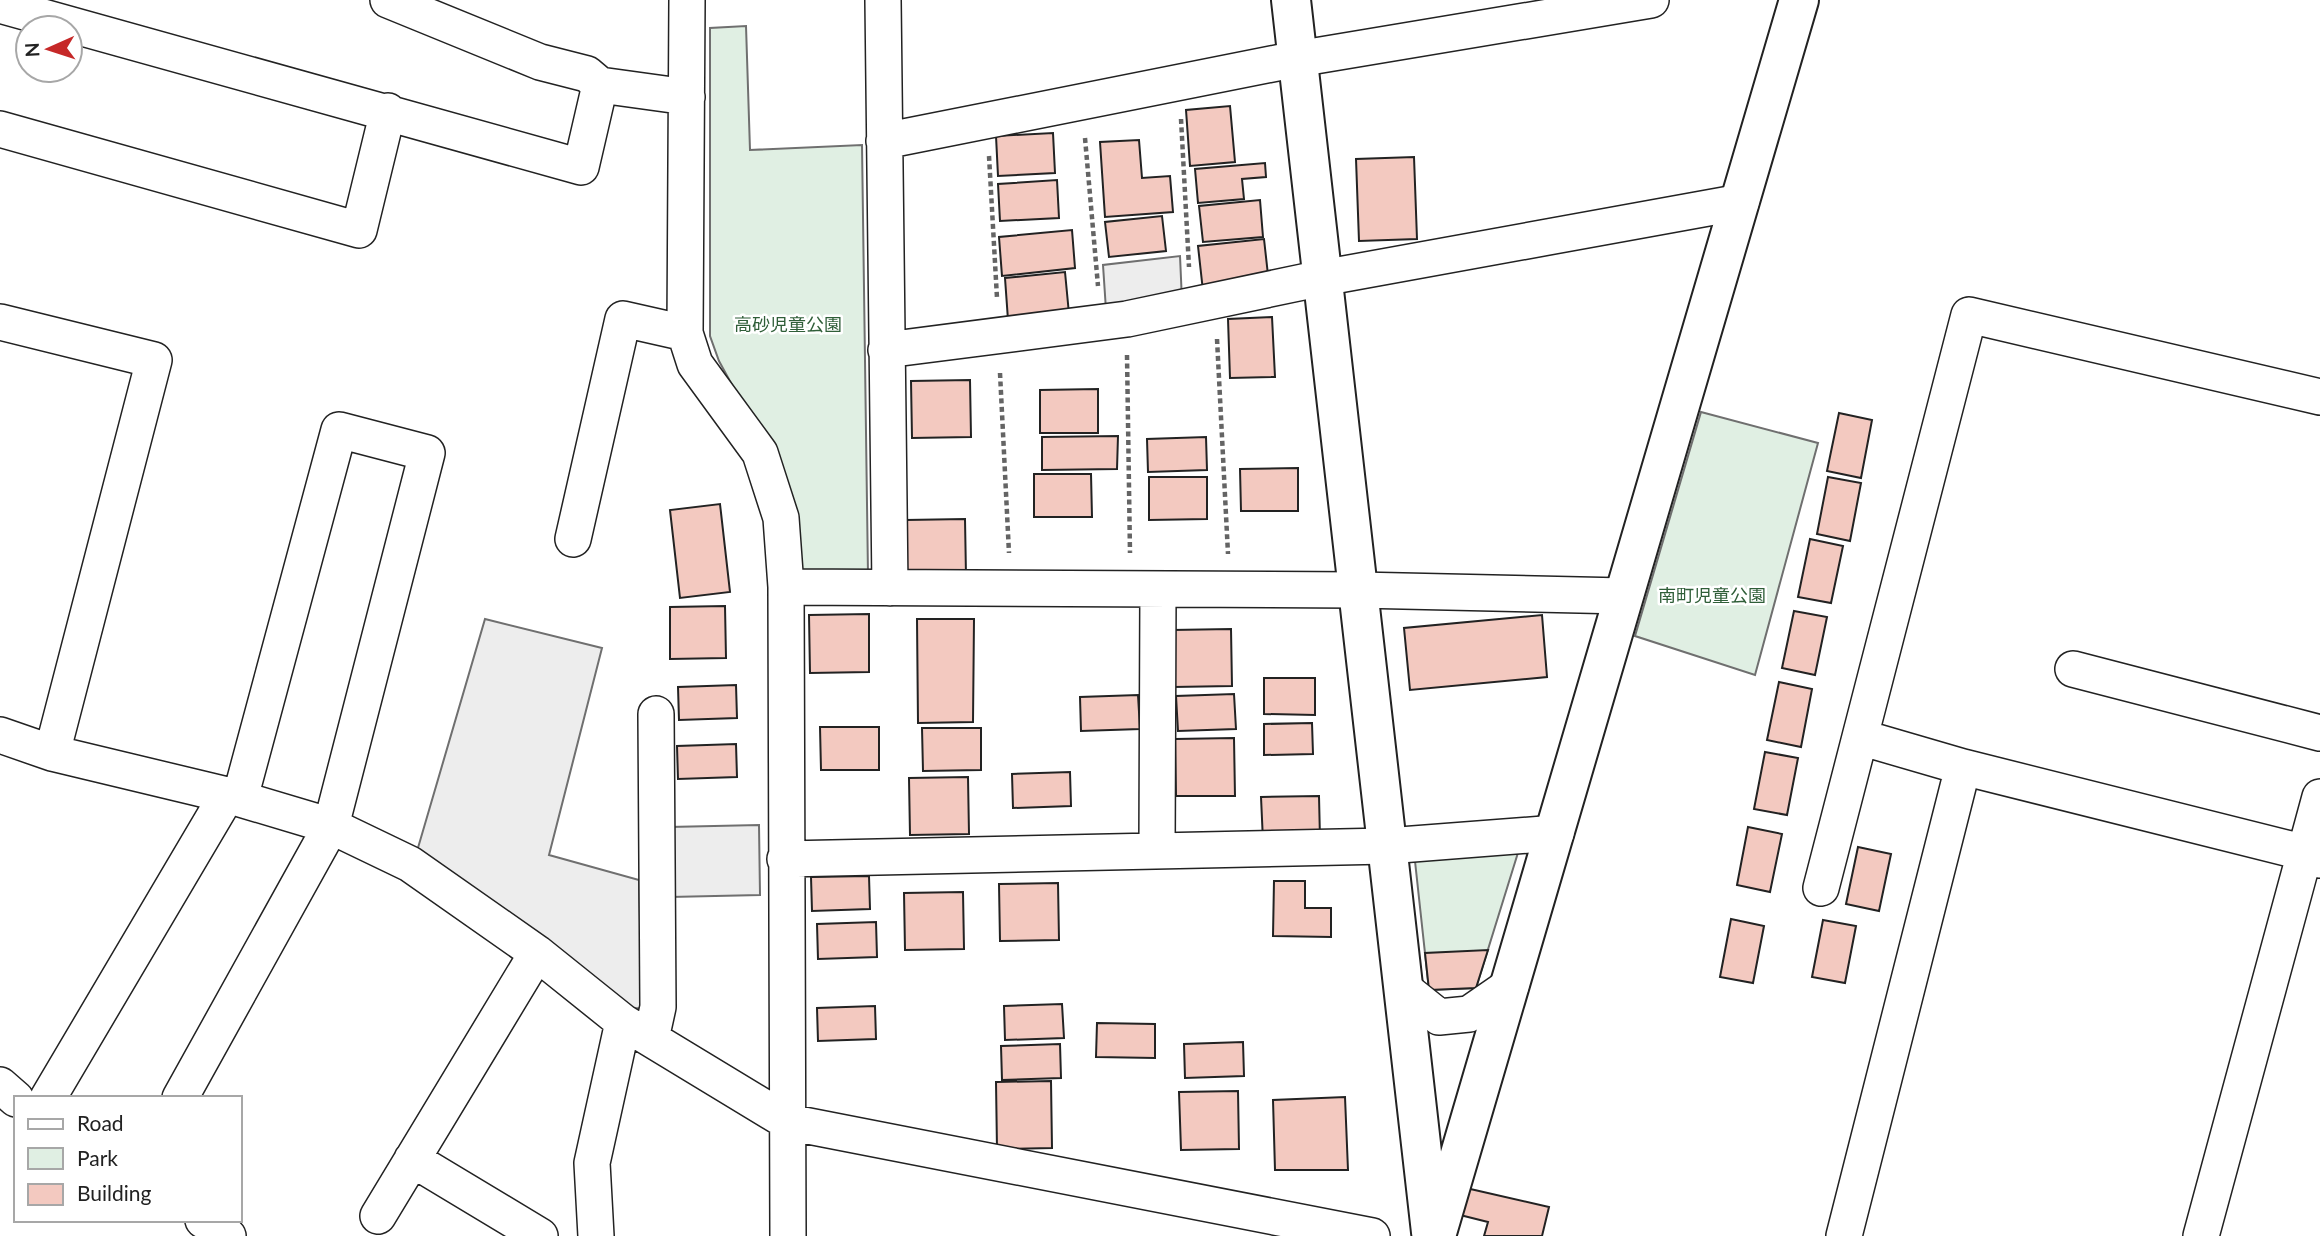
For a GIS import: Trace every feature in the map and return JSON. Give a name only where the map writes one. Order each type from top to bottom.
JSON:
[{"type":"street","points":[[387,0],[540,62],[587,74],[600,85],[687,97]]},
{"type":"street","points":[[687,0],[685,334],[695,364],[760,453],[781,518],[786,587],[788,1236]]},
{"type":"street","points":[[883,0],[890,588]]},
{"type":"street","points":[[1290,0],[1434,1236]]},
{"type":"street","points":[[884,141],[1297,59],[1519,11],[1651,0]]},
{"type":"street","points":[[1434,1236],[1556,833],[1799,0]]},
{"type":"street","points":[[0,5],[388,111],[581,167],[600,85]]},
{"type":"street","points":[[0,129],[359,230],[388,111]]},
{"type":"street","points":[[886,350],[1114,321],[1322,278],[1741,202]]},
{"type":"street","points":[[1821,888],[1969,315],[2320,397]]},
{"type":"street","points":[[573,539],[623,319],[685,334]]},
{"type":"street","points":[[0,322],[154,360],[52,753]]},
{"type":"street","points":[[49,1096],[234,796],[339,430],[427,453],[331,826],[181,1096]]},
{"type":"street","points":[[786,587],[1358,590],[1624,596]]},
{"type":"street","points":[[1145,589],[1157,851]]},
{"type":"street","points":[[2073,669],[2320,733]]},
{"type":"street","points":[[596,1236],[592,1163],[637,1031],[659,1007],[656,714]]},
{"type":"street","points":[[0,735],[52,753],[234,796],[331,826],[410,864],[537,953],[637,1031],[788,1122],[1372,1236]]},
{"type":"street","points":[[1860,737],[2313,856]]},
{"type":"street","points":[[1844,1236],[1964,766]]},
{"type":"street","points":[[2201,1236],[2313,856],[2320,797]]},
{"type":"street","points":[[785,859],[1387,846],[1556,833]]},
{"type":"street","points":[[378,1216],[537,953]]},
{"type":"street","points":[[1404,989],[1439,1017],[1469,1014],[1511,985]]},
{"type":"street","points":[[0,1085],[14,1096]]},
{"type":"street","points":[[412,1159],[540,1236]]},
{"type":"street","points":[[206,1222],[228,1236]]},
{"type":"path","points":[[1179,83],[1230,590]]},
{"type":"path","points":[[1081,102],[1114,321],[1145,589]]},
{"type":"path","points":[[987,121],[1011,589]]},
{"type":"green space","name":"高砂児童公園","points":[[746,26],[750,150],[862,145],[868,575],[798,580],[779,471],[719,361],[710,336],[710,28]]},
{"type":"green space","name":"南町児童公園","points":[[1701,412],[1818,443],[1755,675],[1635,636]]},
{"type":"green space","points":[[1521,843],[1476,988],[1429,990],[1414,852]]},
{"type":"shaded area","points":[[1180,256],[1182,301],[1106,310],[1103,265]]},
{"type":"shaded area","points":[[485,619],[602,648],[549,855],[639,880],[642,1008],[619,1009],[415,858]]},
{"type":"shaded area","points":[[759,825],[760,895],[670,897],[669,827]]},
{"type":"building","points":[[1230,106],[1235,162],[1190,166],[1186,110]]},
{"type":"building","points":[[1053,133],[1055,173],[998,176],[996,136]]},
{"type":"building","points":[[1139,140],[1142,178],[1170,176],[1173,212],[1105,217],[1100,142]]},
{"type":"building","points":[[1414,157],[1417,239],[1359,241],[1356,159]]},
{"type":"building","points":[[1265,163],[1266,177],[1242,179],[1244,199],[1198,203],[1195,169]]},
{"type":"building","points":[[1057,180],[1059,218],[1000,221],[998,184]]},
{"type":"building","points":[[1260,200],[1263,237],[1203,242],[1199,206]]},
{"type":"building","points":[[1162,216],[1166,251],[1109,257],[1105,222]]},
{"type":"building","points":[[1072,230],[1075,268],[1002,276],[999,237]]},
{"type":"building","points":[[1264,239],[1269,284],[1203,291],[1198,246]]},
{"type":"building","points":[[1065,272],[1069,314],[1008,320],[1005,278]]},
{"type":"building","points":[[1272,317],[1275,377],[1230,378],[1228,319]]},
{"type":"building","points":[[970,380],[971,437],[912,438],[911,381]]},
{"type":"building","points":[[1098,389],[1098,433],[1040,433],[1040,390]]},
{"type":"building","points":[[1839,413],[1872,420],[1861,478],[1827,471]]},
{"type":"building","points":[[1118,436],[1117,469],[1042,470],[1042,437]]},
{"type":"building","points":[[1206,437],[1207,470],[1148,472],[1147,439]]},
{"type":"building","points":[[1298,468],[1298,511],[1241,511],[1240,469]]},
{"type":"building","points":[[1034,474],[1091,474],[1092,517],[1034,517]]},
{"type":"building","points":[[1149,477],[1207,477],[1207,519],[1149,520]]},
{"type":"building","points":[[1828,477],[1861,483],[1850,541],[1817,534]]},
{"type":"building","points":[[720,504],[730,592],[680,598],[670,510]]},
{"type":"building","points":[[965,519],[966,576],[907,577],[906,520]]},
{"type":"building","points":[[1810,539],[1843,546],[1831,603],[1798,597]]},
{"type":"building","points":[[725,606],[726,658],[670,659],[670,607]]},
{"type":"building","points":[[1794,611],[1827,617],[1815,675],[1782,668]]},
{"type":"building","points":[[869,614],[869,672],[810,673],[809,615]]},
{"type":"building","points":[[1542,615],[1547,677],[1410,690],[1404,628]]},
{"type":"building","points":[[917,619],[974,619],[973,722],[918,723]]},
{"type":"building","points":[[1231,629],[1232,686],[1173,687],[1172,630]]},
{"type":"building","points":[[1264,678],[1315,678],[1315,715],[1264,714]]},
{"type":"building","points":[[1779,682],[1812,689],[1801,747],[1767,740]]},
{"type":"building","points":[[736,685],[737,718],[679,720],[678,687]]},
{"type":"building","points":[[1234,694],[1236,729],[1178,731],[1176,696]]},
{"type":"building","points":[[1138,695],[1140,729],[1081,731],[1080,697]]},
{"type":"building","points":[[1312,723],[1313,754],[1264,755],[1264,724]]},
{"type":"building","points":[[820,727],[879,727],[879,770],[821,770]]},
{"type":"building","points":[[922,728],[981,728],[981,770],[923,771]]},
{"type":"building","points":[[1234,738],[1235,796],[1176,796],[1175,739]]},
{"type":"building","points":[[736,744],[737,777],[678,779],[677,746]]},
{"type":"building","points":[[1765,752],[1798,758],[1787,815],[1754,809]]},
{"type":"building","points":[[1070,772],[1071,806],[1013,808],[1012,774]]},
{"type":"building","points":[[968,777],[969,834],[910,835],[909,778]]},
{"type":"building","points":[[1319,796],[1320,839],[1263,841],[1261,797]]},
{"type":"building","points":[[1748,827],[1782,834],[1770,892],[1737,885]]},
{"type":"building","points":[[1858,847],[1891,854],[1879,911],[1846,904]]},
{"type":"building","points":[[869,876],[870,909],[812,911],[811,877]]},
{"type":"building","points":[[1274,881],[1305,881],[1305,908],[1331,908],[1331,937],[1273,936]]},
{"type":"building","points":[[1058,883],[1059,940],[1000,941],[999,884]]},
{"type":"building","points":[[963,892],[964,949],[905,950],[904,893]]},
{"type":"building","points":[[1731,919],[1764,926],[1753,983],[1720,977]]},
{"type":"building","points":[[1823,920],[1856,926],[1845,983],[1812,977]]},
{"type":"building","points":[[876,922],[877,957],[818,959],[817,924]]},
{"type":"building","points":[[1488,950],[1476,988],[1429,990],[1425,953]]},
{"type":"building","points":[[1062,1004],[1064,1038],[1005,1040],[1004,1006]]},
{"type":"building","points":[[875,1006],[876,1039],[818,1041],[817,1008]]},
{"type":"building","points":[[1097,1023],[1155,1024],[1155,1058],[1096,1057]]},
{"type":"building","points":[[1243,1042],[1244,1076],[1185,1078],[1184,1044]]},
{"type":"building","points":[[1060,1044],[1061,1078],[1002,1080],[1001,1046]]},
{"type":"building","points":[[1051,1081],[1052,1148],[997,1149],[996,1082]]},
{"type":"building","points":[[1238,1091],[1239,1149],[1181,1150],[1179,1092]]},
{"type":"building","points":[[1345,1097],[1348,1170],[1275,1170],[1273,1100]]},
{"type":"building","points":[[1466,1188],[1549,1207],[1542,1236],[1484,1236],[1488,1222],[1460,1215]]}]
